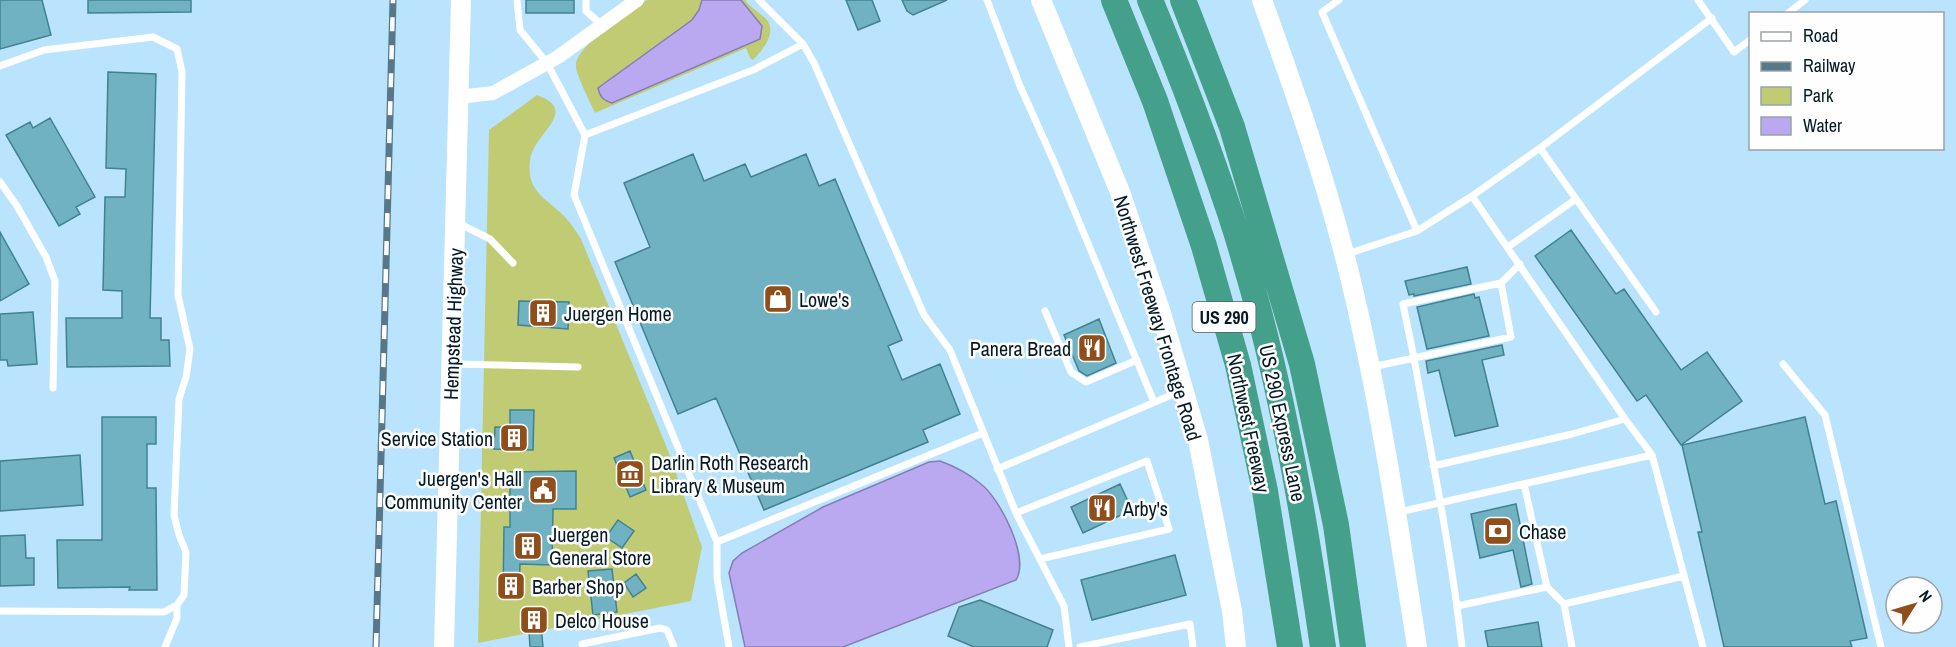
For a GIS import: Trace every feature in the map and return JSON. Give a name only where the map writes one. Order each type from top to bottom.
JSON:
[{"type":"highway","name":"Northwest Freeway","points":[[1114,0],[1155,101],[1204,246],[1238,365],[1265,491],[1290,647]]},
{"type":"highway","name":"US 290 Express Lane","points":[[1150,0],[1189,96],[1230,214],[1256,305],[1292,453],[1308,539],[1323,647]]},
{"type":"highway","name":"US 290","points":[[1183,0],[1232,127],[1302,364],[1336,525],[1353,647]]},
{"type":"main road","name":"Hempstead Highway","points":[[444,647],[461,0]]},
{"type":"main road","name":"Northwest Freeway Frontage Road","points":[[1041,0],[1120,192],[1161,313],[1198,440],[1232,611],[1236,647]]},
{"type":"main road","points":[[1262,0],[1296,95],[1344,255],[1370,367],[1417,647]]},
{"type":"street","points":[[459,97],[493,93],[546,63],[637,0]]},
{"type":"lane","points":[[517,0],[520,30],[546,63],[585,135],[574,195],[717,542],[717,578],[729,647]]},
{"type":"lane","points":[[586,0],[586,10],[602,25]]},
{"type":"lane","points":[[759,0],[803,44],[814,63],[924,315],[950,350],[1016,513],[1064,606],[1069,647]]},
{"type":"lane","points":[[987,0],[1020,86],[1154,402]]},
{"type":"lane","points":[[1340,0],[1322,12],[1417,231]]},
{"type":"lane","points":[[1698,0],[1734,52],[1749,41]]},
{"type":"lane","points":[[1790,12],[1806,0]]},
{"type":"lane","points":[[1344,255],[1417,231],[1472,196],[1540,148],[1712,18]]},
{"type":"lane","points":[[0,66],[44,50],[153,37],[177,50],[182,72],[178,296],[190,349],[186,378],[179,399],[174,515],[186,552],[184,595],[177,605],[164,612],[0,611]]},
{"type":"lane","points":[[585,135],[753,70],[803,44]]},
{"type":"lane","points":[[1540,148],[1656,312]]},
{"type":"lane","points":[[0,182],[17,206],[46,257],[55,281],[53,388]]},
{"type":"lane","points":[[1472,196],[1652,455],[1703,647]]},
{"type":"lane","points":[[1508,247],[1576,200]]},
{"type":"lane","points":[[456,222],[490,239],[513,263]]},
{"type":"lane","points":[[1462,647],[1442,502],[1433,466],[1403,304],[1501,283],[1520,264]]},
{"type":"lane","points":[[1370,367],[1511,337],[1501,283]]},
{"type":"lane","points":[[1045,311],[1071,372],[1086,382],[1137,360]]},
{"type":"lane","points":[[452,364],[578,367]]},
{"type":"lane","points":[[1783,364],[1825,415],[1881,647]]},
{"type":"lane","points":[[997,469],[1183,390]]},
{"type":"lane","points":[[1433,466],[1572,434],[1625,419]]},
{"type":"lane","points":[[717,542],[983,433]]},
{"type":"lane","points":[[1396,513],[1652,455]]},
{"type":"lane","points":[[1016,513],[1147,460],[1169,529],[1040,559]]},
{"type":"lane","points":[[1524,483],[1546,587],[1564,604],[1572,647]]},
{"type":"lane","points":[[1564,604],[1684,576]]},
{"type":"lane","points":[[1457,606],[1546,587]]},
{"type":"lane","points":[[165,647],[177,618],[177,605]]},
{"type":"lane","points":[[1080,647],[1190,624],[1193,647]]},
{"type":"lane","points":[[583,647],[582,644],[660,628],[667,630],[674,647]]},
{"type":"green space","points":[[647,0],[745,0],[767,20],[770,25],[769,36],[764,47],[753,60],[746,48],[595,113],[578,75],[576,65],[579,57],[595,38]]},
{"type":"green space","points":[[537,95],[549,101],[555,108],[555,116],[533,150],[530,160],[531,180],[539,193],[567,219],[581,239],[667,448],[702,547],[691,601],[478,643],[489,130]]},
{"type":"water","points":[[702,0],[741,0],[762,26],[760,39],[612,103],[602,98],[598,88],[692,20]]},
{"type":"water","points":[[940,461],[976,480],[989,491],[1004,515],[1016,543],[1019,570],[1016,580],[843,647],[745,647],[729,573],[733,561],[742,553],[823,507],[929,462]]},
{"type":"building","points":[[0,0],[42,0],[51,35],[0,49]]},
{"type":"building","points":[[88,0],[191,0],[191,12],[88,13]]},
{"type":"building","points":[[526,0],[574,0],[574,13],[526,13]]},
{"type":"building","points":[[846,0],[872,0],[880,21],[858,30]]},
{"type":"building","points":[[902,0],[947,0],[913,15],[907,11]]},
{"type":"building","points":[[108,72],[156,74],[150,318],[161,318],[161,340],[169,340],[170,366],[67,367],[66,318],[122,318],[122,291],[103,290],[105,197],[125,197],[126,169],[106,168]]},
{"type":"building","points":[[50,118],[95,197],[76,207],[80,214],[59,226],[6,135],[30,122],[33,128]]},
{"type":"building","points":[[693,154],[704,181],[745,164],[751,177],[806,154],[819,186],[835,179],[902,340],[888,346],[902,380],[940,364],[960,414],[923,430],[928,442],[764,510],[716,398],[678,414],[615,262],[650,247],[624,183]]},
{"type":"building","points":[[1571,230],[1616,294],[1624,289],[1681,370],[1707,352],[1742,401],[1681,445],[1646,395],[1637,401],[1535,256]]},
{"type":"building","points":[[0,232],[29,284],[0,301]]},
{"type":"building","points":[[1467,267],[1471,284],[1414,296],[1414,294],[1409,295],[1405,281]]},
{"type":"building","points":[[1474,294],[1475,298],[1479,297],[1489,336],[1427,349],[1417,307]]},
{"type":"building","name":"Juergen Home","points":[[519,301],[569,302],[568,329],[518,325]]},
{"type":"building","points":[[33,312],[37,364],[8,366],[7,360],[0,360],[0,314]]},
{"type":"building","points":[[1099,319],[1116,363],[1087,376],[1079,371],[1064,335]]},
{"type":"building","points":[[1502,345],[1504,355],[1482,360],[1498,426],[1455,436],[1439,370],[1428,373],[1426,361]]},
{"type":"building","name":"Service Station","points":[[510,410],[534,410],[533,450],[494,449],[495,427],[510,427]]},
{"type":"building","points":[[102,417],[156,417],[156,444],[147,444],[147,488],[156,488],[157,590],[129,590],[130,587],[58,588],[57,540],[102,540]]},
{"type":"building","points":[[1805,417],[1825,504],[1836,501],[1867,638],[1850,641],[1852,647],[1724,647],[1698,532],[1702,532],[1682,445]]},
{"type":"building","name":"Darlin Roth Research Library & Museum","points":[[630,451],[646,490],[630,497],[614,458]]},
{"type":"building","points":[[80,455],[83,505],[0,511],[0,461]]},
{"type":"building","points":[[576,471],[576,509],[553,509],[552,565],[520,564],[519,596],[503,595],[504,527],[510,527],[510,472]]},
{"type":"building","name":"Arby's","points":[[1120,484],[1132,510],[1083,533],[1071,507]]},
{"type":"building","name":"Chase","points":[[1516,504],[1532,584],[1521,587],[1513,550],[1480,558],[1471,514]]},
{"type":"building","points":[[618,520],[634,531],[622,548],[606,537]]},
{"type":"building","points":[[25,535],[26,558],[34,558],[34,585],[0,586],[0,536]]},
{"type":"building","points":[[1175,555],[1186,595],[1092,620],[1081,580]]},
{"type":"building","points":[[612,569],[617,612],[593,615],[588,571]]},
{"type":"building","points":[[636,574],[646,588],[633,597],[624,583]]},
{"type":"building","points":[[980,600],[1053,630],[1047,647],[974,647],[948,636],[959,607]]},
{"type":"building","points":[[540,614],[543,647],[530,647],[528,615]]},
{"type":"building","points":[[1538,622],[1542,647],[1488,647],[1485,631]]},
{"type":"railway","points":[[376,647],[393,0]]},
{"type":"place","name":"Lowe's","points":[[778,299]]},
{"type":"place","name":"Juergen Home","points":[[543,313]]},
{"type":"place","name":"Panera Bread","points":[[1092,348]]},
{"type":"place","name":"Service Station","points":[[514,438]]},
{"type":"place","name":"Darlin Roth Research Library & Museum","points":[[630,474]]},
{"type":"place","name":"Juergen's Hall Community Center","points":[[543,490]]},
{"type":"place","name":"Arby's","points":[[1102,508]]},
{"type":"place","name":"Chase","points":[[1498,531]]},
{"type":"place","name":"Juergen General Store","points":[[528,546]]},
{"type":"place","name":"Barber Shop","points":[[511,586]]},
{"type":"place","name":"Delco House","points":[[534,620]]}]
